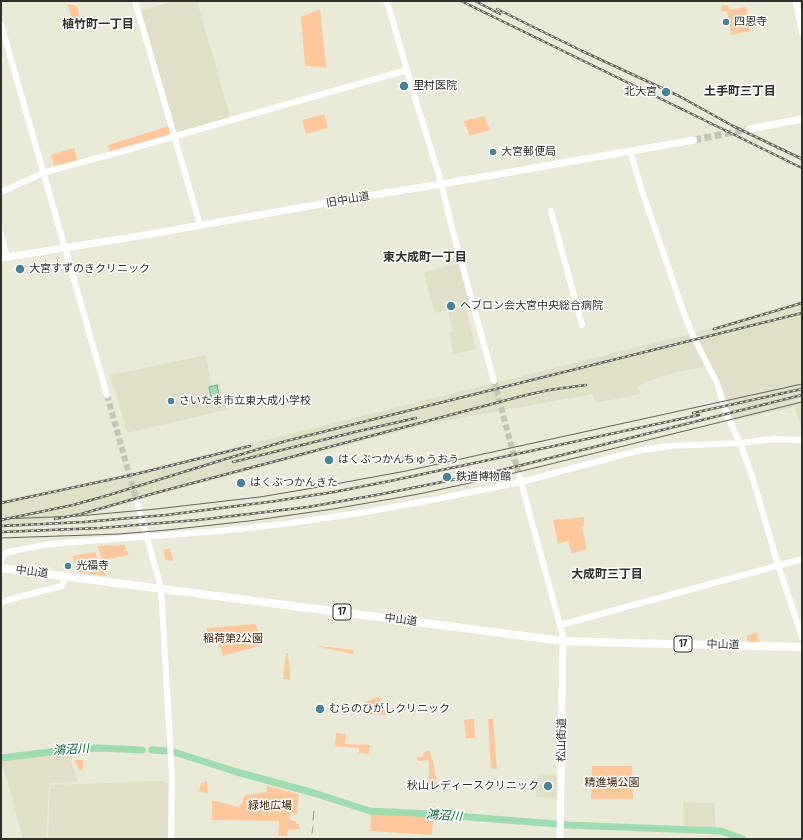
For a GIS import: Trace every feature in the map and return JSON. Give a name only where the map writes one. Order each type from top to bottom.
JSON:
[{"type":"highway","name":"中山道","points":[[1,565],[66,577],[161,588],[563,641],[802,647]]},
{"type":"main road","points":[[749,129],[802,119]]},
{"type":"main road","name":"旧中山道","points":[[4,257],[65,248],[694,140]]},
{"type":"main road","name":"松山街道","points":[[560,839],[563,641]]},
{"type":"street","points":[[135,1],[200,225]]},
{"type":"street","points":[[386,1],[442,184],[452,228],[494,381]]},
{"type":"street","points":[[796,1],[802,33]]},
{"type":"street","points":[[1,24],[107,395]]},
{"type":"street","points":[[1,192],[43,173],[407,70]]},
{"type":"street","points":[[630,152],[686,319],[717,383],[728,417],[740,442],[802,637]]},
{"type":"street","points":[[551,211],[582,325]]},
{"type":"street","points":[[1,234],[4,257]]},
{"type":"street","points":[[1,565],[4,554],[8,552],[62,542],[204,532],[284,524],[366,512],[521,482],[637,451],[669,446],[773,439],[802,440]]},
{"type":"street","points":[[520,475],[563,636],[563,641]]},
{"type":"street","points":[[137,502],[161,588],[172,778],[170,839]]},
{"type":"street","points":[[560,626],[802,559]]},
{"type":"street","points":[[1,603],[62,586],[66,577]]},
{"type":"shaded area","points":[[175,1],[197,1],[230,116],[228,118],[178,132],[175,130],[141,12],[142,10]]},
{"type":"shaded area","name":"ヘブロン会大宮中央総合病院","points":[[460,262],[471,303],[466,310],[476,349],[454,354],[449,332],[452,331],[448,310],[435,313],[424,273]]},
{"type":"shaded area","points":[[802,301],[802,432],[795,407],[733,421],[694,333]]},
{"type":"shaded area","points":[[690,334],[706,367],[676,372],[657,378],[638,386],[640,394],[595,403],[593,394],[428,424],[126,504],[1,529],[1,500],[125,475]]},
{"type":"shaded area","name":"さいたま市立東大成小学校","points":[[206,355],[211,385],[219,383],[226,410],[127,433],[113,387],[111,375]]},
{"type":"shaded area","points":[[217,385],[220,400],[212,402],[209,387]]},
{"type":"shaded area","points":[[68,751],[78,782],[49,783],[46,839],[23,839],[1,761]]},
{"type":"shaded area","name":"秋山レディースクリニック","points":[[537,774],[560,775],[560,799],[536,797]]},
{"type":"shaded area","points":[[160,781],[168,783],[168,839],[48,839],[50,785]]},
{"type":"shaded area","points":[[683,802],[714,803],[716,828],[684,826]]},
{"type":"green space","points":[[67,4],[77,6],[81,23],[74,25]]},
{"type":"green space","points":[[728,5],[730,10],[746,7],[751,31],[731,35],[727,11],[722,12],[721,6]]},
{"type":"green space","points":[[320,9],[326,67],[305,66],[301,17]]},
{"type":"green space","points":[[324,114],[328,128],[306,134],[302,120]]},
{"type":"green space","points":[[484,116],[490,130],[470,136],[464,121]]},
{"type":"green space","points":[[169,126],[171,135],[110,153],[108,145]]},
{"type":"green space","points":[[74,148],[78,162],[55,168],[51,155]]},
{"type":"green space","points":[[584,517],[584,526],[582,527],[587,549],[572,553],[568,541],[558,544],[553,520]]},
{"type":"green space","points":[[124,545],[129,555],[103,560],[97,546]]},
{"type":"green space","points":[[170,548],[173,561],[166,560],[163,550]]},
{"type":"green space","points":[[95,552],[106,576],[77,572],[73,556]]},
{"type":"green space","name":"稲荷第2公園","points":[[255,624],[262,637],[259,646],[223,656],[218,640],[208,640],[207,628]]},
{"type":"green space","points":[[757,633],[760,645],[747,645],[747,635]]},
{"type":"green space","points":[[319,646],[354,650],[353,654]]},
{"type":"green space","points":[[286,653],[288,653],[290,680],[283,679]]},
{"type":"green space","points":[[380,696],[386,715],[369,714],[365,702]]},
{"type":"green space","points":[[474,719],[475,738],[466,738],[464,720]]},
{"type":"green space","points":[[488,719],[493,719],[497,769],[491,768]]},
{"type":"green space","points":[[336,733],[346,734],[345,744],[370,745],[369,754],[359,753],[359,748],[335,746]]},
{"type":"green space","points":[[430,751],[437,785],[420,783],[420,781],[429,781],[429,760],[418,761],[417,757],[421,757],[424,752]]},
{"type":"green space","points":[[74,760],[83,760],[83,770],[79,770]]},
{"type":"green space","name":"精進場公園","points":[[592,766],[632,766],[633,799],[591,799]]},
{"type":"green space","points":[[207,781],[208,794],[199,791],[201,783]]},
{"type":"green space","name":"緑地広場","points":[[267,786],[299,794],[297,814],[290,813],[290,820],[296,821],[296,824],[299,824],[299,829],[287,830],[287,836],[278,836],[279,821],[212,820],[212,800],[238,807],[243,802],[244,796],[266,792]]},
{"type":"green space","points":[[371,813],[433,818],[432,835],[370,831]]},
{"type":"waterway","name":"鴻沼川","points":[[1,758],[74,749],[98,748],[142,750]]},
{"type":"waterway","name":"鴻沼川","points":[[152,750],[177,753],[370,811],[431,814],[568,825],[721,831],[743,839]]},
{"type":"waterway","points":[[313,820],[314,811]]},
{"type":"waterway","points":[[312,833],[313,827]]},
{"type":"tunnel","points":[[694,140],[749,129]]},
{"type":"tunnel","points":[[494,381],[519,475]]},
{"type":"tunnel","points":[[107,395],[137,502]]},
{"type":"tram line","points":[[1,519],[78,516],[260,497],[406,471],[802,384]]},
{"type":"tram line","points":[[1,538],[119,534],[167,530],[249,521],[333,509],[419,494],[502,476],[802,402]]},
{"type":"railway","points":[[461,1],[802,168]]},
{"type":"railway","points":[[475,1],[500,14]]},
{"type":"railway","points":[[497,9],[582,51],[679,96],[733,126],[802,159]]},
{"type":"railway","points":[[714,329],[802,303]]},
{"type":"railway","points":[[1,520],[73,505],[286,441],[802,313]]},
{"type":"railway","points":[[55,519],[81,514],[522,396],[549,390],[586,385]]},
{"type":"railway","points":[[693,413],[802,389]]},
{"type":"railway","points":[[1,532],[100,528],[198,520],[308,507],[502,470],[802,395]]},
{"type":"railway","points":[[1,526],[84,522],[166,515],[334,492],[699,415]]},
{"type":"railway","points":[[233,462],[416,418]]},
{"type":"railway","points":[[1,503],[136,474],[250,446]]},
{"type":"place","name":"四恩寺","points":[[726,22]]},
{"type":"place","name":"里村医院","points":[[404,86]]},
{"type":"place","name":"北大宮","points":[[666,92]]},
{"type":"place","name":"大宮郵便局","points":[[493,152]]},
{"type":"place","name":"大宮すずのきクリニック","points":[[20,269]]},
{"type":"place","name":"ヘブロン会大宮中央総合病院","points":[[451,306]]},
{"type":"place","name":"さいたま市立東大成小学校","points":[[171,401]]},
{"type":"place","name":"はくぶつかんちゅうおう","points":[[329,460]]},
{"type":"place","name":"鉄道博物館","points":[[447,477]]},
{"type":"place","name":"はくぶつかんきた","points":[[241,483]]},
{"type":"place","name":"光福寺","points":[[68,566]]},
{"type":"place","name":"むらのひがしクリニック","points":[[320,709]]},
{"type":"place","name":"秋山レディースクリニック","points":[[548,786]]},
{"type":"district","name":"植竹町一丁目","points":[[98,25]]},
{"type":"district","name":"土手町三丁目","points":[[740,92]]},
{"type":"district","name":"東大成町一丁目","points":[[425,258]]},
{"type":"district","name":"大成町三丁目","points":[[607,575]]}]
